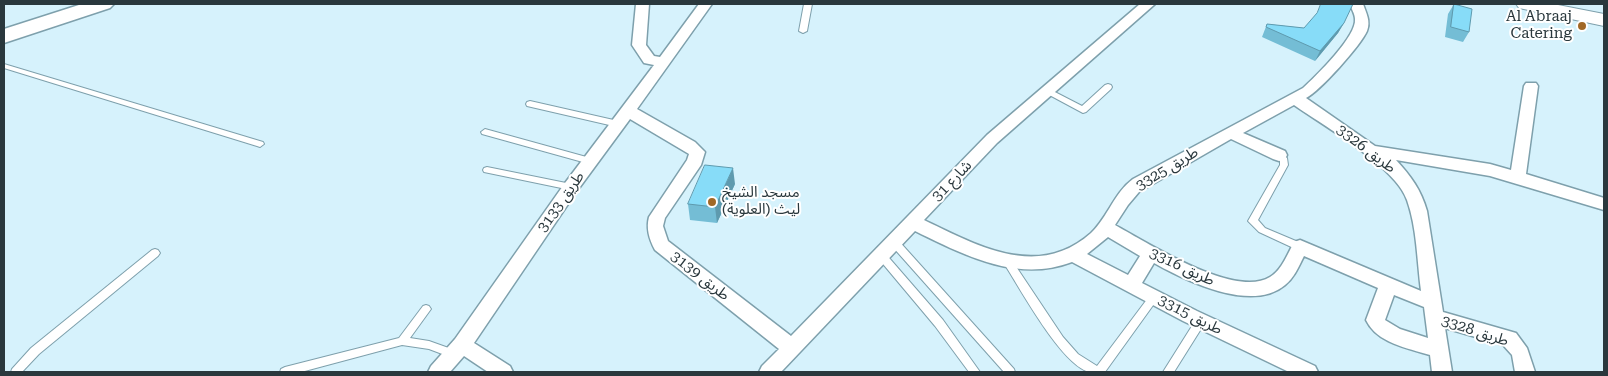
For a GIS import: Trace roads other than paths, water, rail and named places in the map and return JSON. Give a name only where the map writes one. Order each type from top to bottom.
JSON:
[{"type":"main road","points":[[4,29],[65,4]]},
{"type":"main road","points":[[4,36],[102,4]]},
{"type":"main road","points":[[1526,4],[1604,20]]},
{"type":"main road","points":[[1586,4],[1604,8]]},
{"type":"street","points":[[642,4],[639,45],[649,60],[663,62]]},
{"type":"street","name":"طريق 3133","points":[[438,372],[458,350],[572,187],[705,4]]},
{"type":"street","name":"شارع 31","points":[[769,372],[992,139],[1148,4]]},
{"type":"street","name":"طريق 3325","points":[[912,222],[983,256],[1008,262],[1033,264],[1057,261],[1073,254],[1098,236],[1113,211],[1133,189],[1145,180],[1308,91],[1326,74],[1360,31],[1362,19],[1356,4]]},
{"type":"street","points":[[1518,177],[1531,86]]},
{"type":"street","name":"طريق 3326","points":[[1295,98],[1390,164],[1406,181],[1419,211],[1442,372]]},
{"type":"street","name":"طريق 3139","points":[[623,117],[690,146],[697,152],[695,161],[657,217],[655,226],[661,245],[792,348]]},
{"type":"street","points":[[1230,133],[1279,155]]},
{"type":"street","points":[[1369,150],[1463,165],[1518,177],[1604,204]]},
{"type":"street","name":"طريق 3316","points":[[1105,226],[1196,277],[1213,283],[1247,288],[1263,287],[1276,283],[1284,275],[1300,247]]},
{"type":"street","points":[[1300,247],[1388,284],[1433,310]]},
{"type":"street","points":[[1131,285],[1151,253]]},
{"type":"street","name":"طريق 3315","points":[[1073,254],[1201,321],[1308,372]]},
{"type":"street","points":[[1388,284],[1375,320],[1378,327],[1387,332],[1438,349]]},
{"type":"street","name":"طريق 3328","points":[[1433,310],[1508,339],[1518,346],[1522,355],[1525,372]]},
{"type":"street","points":[[458,350],[503,372]]},
{"type":"lane","points":[[803,31],[808,4]]},
{"type":"lane","points":[[4,66],[260,144]]},
{"type":"lane","points":[[1046,91],[1083,110],[1108,87]]},
{"type":"lane","points":[[530,104],[623,117]]},
{"type":"lane","points":[[485,132],[590,162]]},
{"type":"lane","points":[[1279,155],[1284,160],[1284,165],[1253,221],[1262,230],[1300,247]]},
{"type":"lane","points":[[487,170],[572,187]]},
{"type":"lane","points":[[894,242],[1010,372]]},
{"type":"lane","points":[[16,372],[36,351],[155,252]]},
{"type":"lane","points":[[881,255],[940,323],[975,372]]},
{"type":"lane","points":[[1008,262],[1059,340],[1074,357],[1099,372],[1154,297]]},
{"type":"lane","points":[[402,341],[426,309]]},
{"type":"lane","points":[[1168,372],[1201,321]]},
{"type":"lane","points":[[285,372],[402,341],[458,350]]},
{"type":"place","name":"Al Abraaj Catering","points":[[1582,26]]},
{"type":"place","name":"مسجد الشيخ ليث (العلوية)","points":[[712,202]]}]
